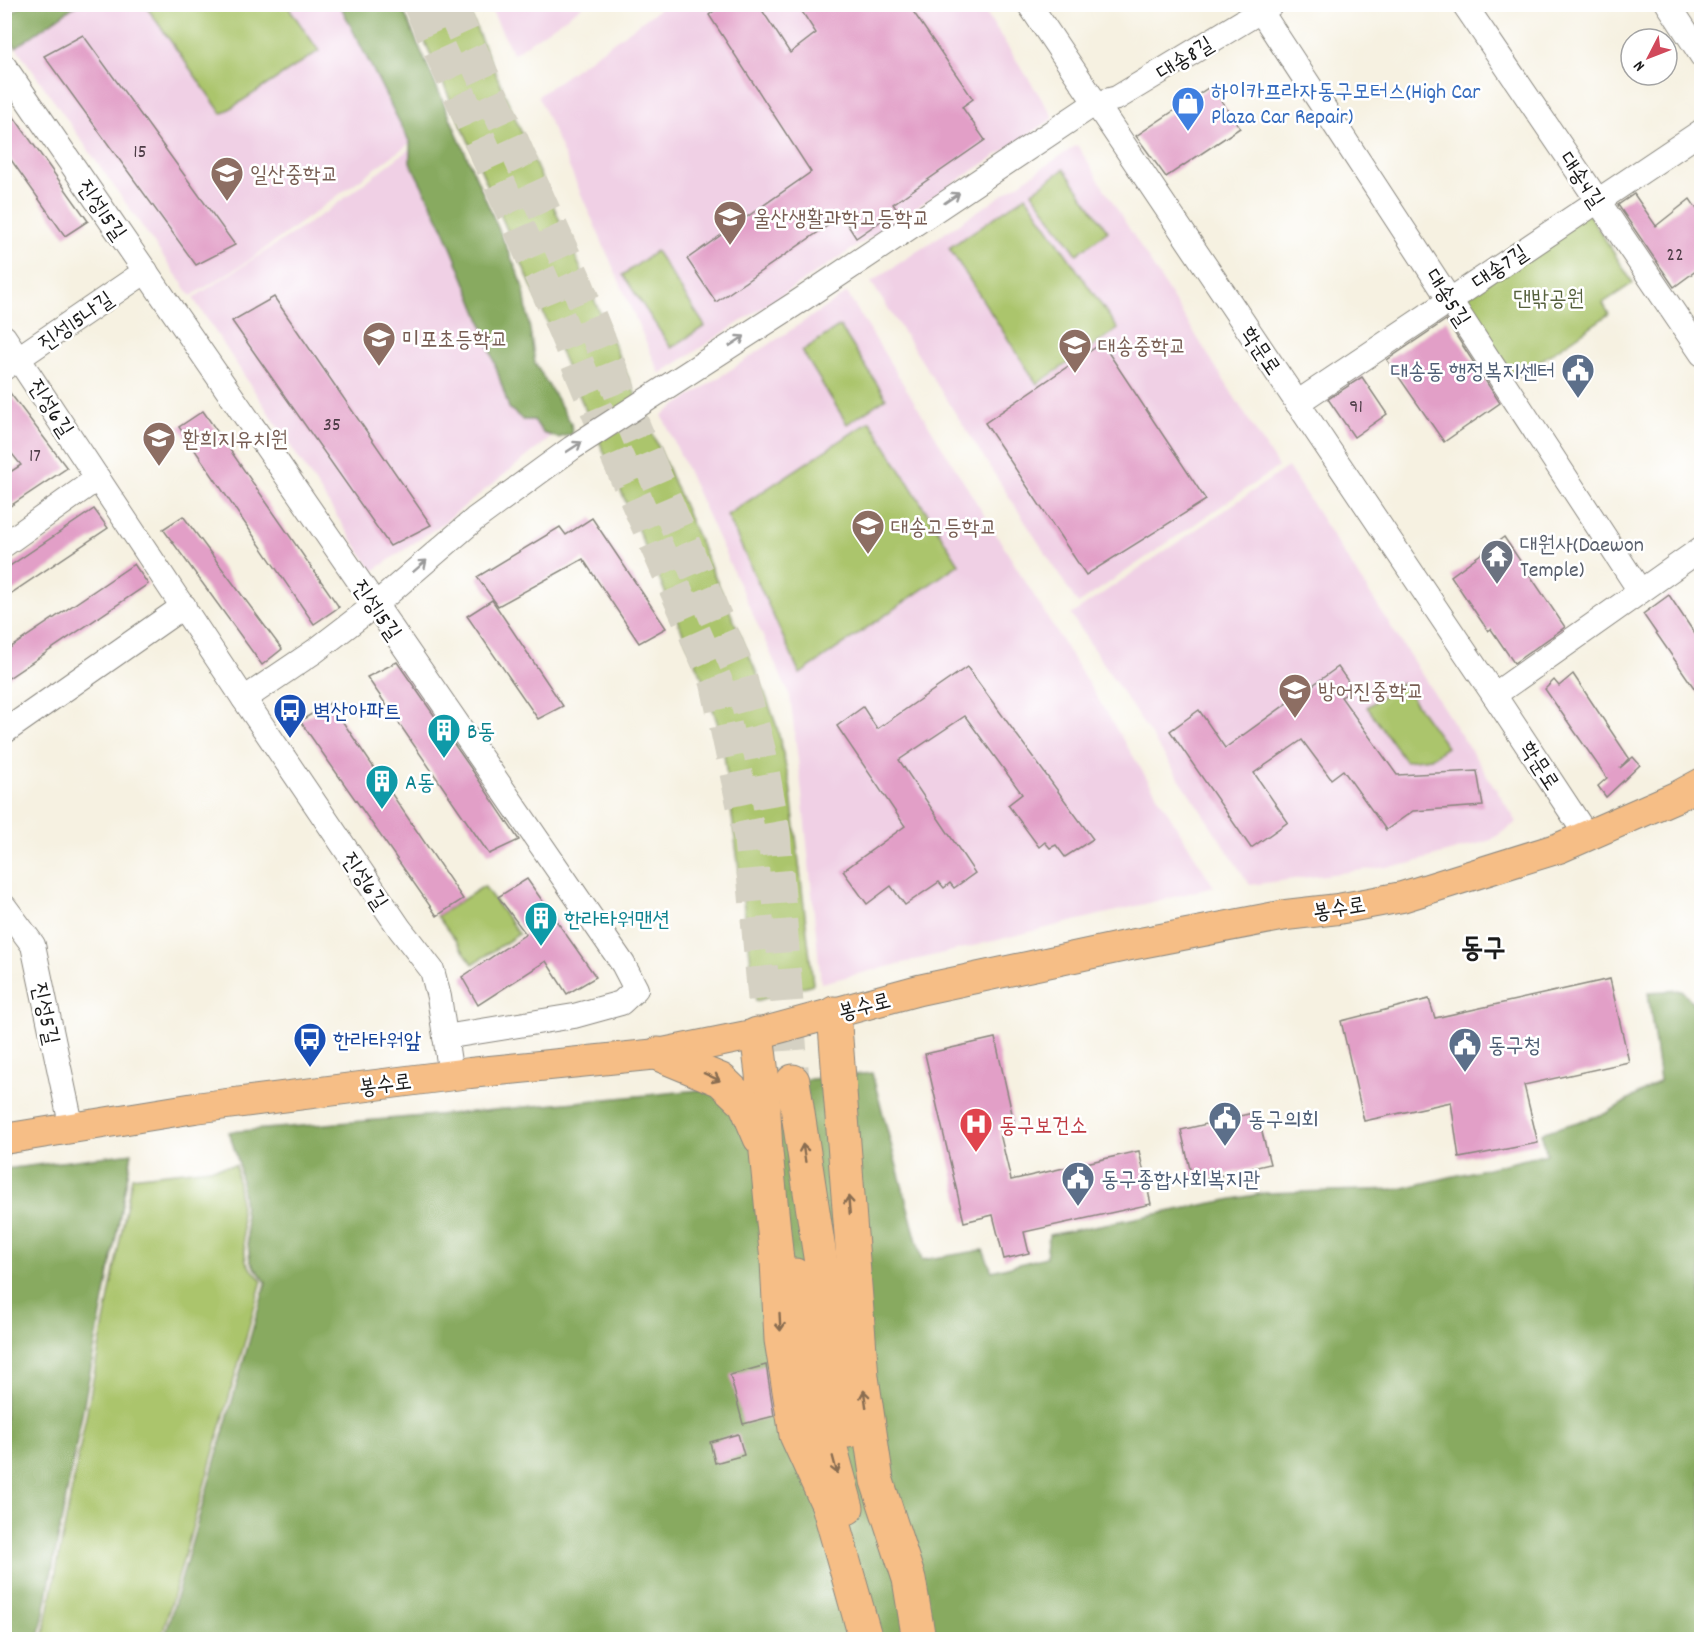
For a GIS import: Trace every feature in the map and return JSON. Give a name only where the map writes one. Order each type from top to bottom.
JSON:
[{"type":"highway","points":[[834,1013],[864,1389],[877,1481],[909,1579],[919,1640]]},
{"type":"highway","points":[[757,1034],[777,1261],[781,1340],[796,1435],[828,1505],[866,1640]]},
{"type":"highway","points":[[658,1054],[721,1080],[745,1103],[766,1152]]},
{"type":"highway","points":[[883,1640],[820,1408],[792,1258],[782,1078],[842,1400],[876,1540],[912,1640]]},
{"type":"main road","name":"봉수로","points":[[4,1139],[195,1108],[451,1075],[658,1054],[757,1034],[919,990],[1130,945],[1275,916],[1338,909],[1402,897],[1559,848],[1678,796],[1701,783]]},
{"type":"street","name":"학문로","points":[[1029,4],[1094,104],[1494,694],[1587,836]]},
{"type":"street","name":"대송4길","points":[[1464,4],[1597,200],[1698,341]]},
{"type":"street","points":[[1668,4],[1701,56]]},
{"type":"street","name":"대송8길","points":[[375,605],[475,519],[572,448],[798,302],[1094,104],[1118,98],[1263,7]]},
{"type":"street","name":"대송5길","points":[[1263,7],[1640,591]]},
{"type":"street","name":"진성15길","points":[[4,66],[623,964],[636,989],[621,1003],[574,1016],[445,1037]]},
{"type":"street","name":"대송7길","points":[[1297,402],[1701,131]]},
{"type":"street","name":"진성15나길","points":[[12,363],[146,271]]},
{"type":"street","name":"진성6길","points":[[4,337],[12,363],[98,478],[400,930],[432,970],[439,997],[451,1075]]},
{"type":"street","points":[[4,545],[98,478]]},
{"type":"street","points":[[1494,694],[1701,548]]},
{"type":"street","points":[[244,699],[315,651],[375,605]]},
{"type":"street","points":[[4,732],[184,606]]},
{"type":"street","name":"진성5길","points":[[4,906],[33,945],[72,1129]]},
{"type":"shaded area","name":"울산생활과학고등학교","points":[[980,4],[1054,118],[660,374],[538,96],[665,5]]},
{"type":"shaded area","name":"일산중학교","points":[[76,5],[340,5],[410,143],[248,261],[191,296],[16,47]]},
{"type":"shaded area","points":[[489,5],[584,5],[513,54]]},
{"type":"shaded area","name":"대송중학교","points":[[1077,145],[1278,467],[1078,604],[871,282]]},
{"type":"shaded area","name":"미포초등학교","points":[[412,147],[553,436],[442,524],[373,571],[193,298],[326,212]]},
{"type":"shaded area","name":"대송고등학교","points":[[847,293],[1214,887],[821,983],[790,696],[662,415]]},
{"type":"shaded area","name":"방어진중학교","points":[[1288,467],[1517,822],[1491,840],[1408,864],[1250,885],[1071,615]]},
{"type":"green space","points":[[25,4],[76,5],[16,47],[5,36],[5,17]]},
{"type":"green space","points":[[145,5],[287,5],[319,51],[222,114]]},
{"type":"green space","points":[[340,5],[401,5],[523,285],[535,363],[571,423],[572,434],[558,438],[543,433],[534,420],[523,420],[509,408],[480,318],[442,225],[410,162],[410,143]]},
{"type":"green space","points":[[409,5],[466,5],[762,685],[777,727],[790,785],[813,984],[756,1001],[724,754],[718,725],[702,677]]},
{"type":"green space","points":[[1064,169],[1108,231],[1077,254],[1032,192]]},
{"type":"green space","points":[[1026,196],[1118,329],[1037,384],[949,248]]},
{"type":"green space","name":"댄밖공원","points":[[1587,211],[1633,283],[1603,303],[1609,314],[1514,379],[1464,299]]},
{"type":"green space","points":[[656,251],[705,326],[671,348],[623,275]]},
{"type":"green space","points":[[840,326],[886,398],[847,424],[802,351]]},
{"type":"green space","points":[[870,421],[959,564],[800,674],[727,515]]},
{"type":"green space","points":[[1401,683],[1447,747],[1431,758],[1405,761],[1367,707]]},
{"type":"green space","points":[[484,886],[519,934],[473,964],[437,916]]},
{"type":"green space","points":[[1682,990],[1701,1012],[1701,1639],[164,1640],[266,1282],[250,1261],[239,1164],[229,1132],[473,1112],[872,1073],[922,1260],[983,1250],[992,1271],[1046,1257],[1049,1235],[1264,1193],[1399,1189],[1547,1154],[1541,1133],[1607,1113],[1660,1081],[1648,992]]},
{"type":"green space","points":[[132,1153],[39,1639],[5,1639],[5,1169]]},
{"type":"green space","points":[[236,1165],[246,1262],[262,1281],[161,1639],[43,1639],[132,1177]]},
{"type":"building","points":[[723,4],[758,4],[790,53],[816,33],[797,4],[908,4],[973,99],[962,107],[985,140],[893,204],[897,210],[856,238],[842,216],[716,302],[687,259],[811,172],[709,15]]},
{"type":"building","points":[[83,35],[235,245],[196,265],[44,56]]},
{"type":"building","name":"하이카프라자동구모터스(High Car Plaza Car Repair)","points":[[1211,86],[1240,128],[1166,177],[1136,136]]},
{"type":"building","points":[[4,103],[88,221],[65,236],[4,150]]},
{"type":"building","points":[[1634,194],[1656,226],[1690,199],[1701,215],[1701,267],[1674,287],[1618,205]]},
{"type":"building","points":[[274,297],[431,525],[390,546],[232,321]]},
{"type":"building","points":[[1446,320],[1500,403],[1444,442],[1387,360]]},
{"type":"building","points":[[1102,343],[1206,500],[1086,575],[985,423]]},
{"type":"building","points":[[1362,377],[1387,414],[1354,437],[1328,399]]},
{"type":"building","points":[[4,385],[67,468],[4,510],[4,476],[21,465],[4,444]]},
{"type":"building","points":[[203,411],[339,607],[314,624],[179,427]]},
{"type":"building","points":[[94,509],[108,528],[4,598],[4,570]]},
{"type":"building","points":[[183,516],[282,649],[262,665],[163,529]]},
{"type":"building","points":[[592,518],[666,628],[639,643],[583,559],[498,606],[477,577],[560,527],[566,535]]},
{"type":"building","name":"대원사(Daewon Temple)","points":[[1504,537],[1565,627],[1514,663],[1491,629],[1488,631],[1451,576]]},
{"type":"building","points":[[134,564],[148,584],[4,681],[4,652]]},
{"type":"building","points":[[1669,595],[1701,643],[1701,698],[1643,614]]},
{"type":"building","points":[[492,600],[563,706],[538,719],[467,616]]},
{"type":"building","name":"B동","points":[[397,662],[519,840],[489,854],[367,677]]},
{"type":"building","points":[[967,667],[1093,839],[1065,857],[1056,845],[1050,848],[1045,842],[1039,847],[1008,805],[1022,794],[965,716],[899,760],[975,873],[954,888],[950,883],[944,888],[939,882],[905,905],[891,886],[867,904],[843,871],[905,826],[837,726],[863,707],[877,729]]},
{"type":"building","points":[[1338,667],[1354,690],[1341,697],[1397,775],[1477,771],[1483,806],[1413,811],[1386,830],[1343,770],[1331,779],[1302,740],[1254,773],[1288,822],[1251,848],[1170,731],[1199,710],[1225,748]]},
{"type":"building","points":[[1573,674],[1629,758],[1620,768],[1633,757],[1640,765],[1606,797],[1598,786],[1607,778],[1545,689],[1554,680],[1559,686]]},
{"type":"building","name":"A동","points":[[330,703],[463,899],[437,916],[300,721]]},
{"type":"building","name":"한라타워맨션","points":[[527,879],[596,977],[567,994],[546,961],[478,1005],[462,977],[526,934],[498,897]]},
{"type":"building","name":"동구청","points":[[1610,979],[1629,1062],[1524,1085],[1538,1143],[1459,1158],[1451,1102],[1364,1121],[1341,1021],[1429,999],[1435,1018]]},
{"type":"building","points":[[995,1038],[1014,1122],[998,1125],[1011,1180],[1139,1151],[1151,1204],[1024,1232],[1029,1253],[1004,1259],[993,1215],[964,1222],[925,1054]]},
{"type":"building","name":"동구의회","points":[[1257,1112],[1270,1164],[1193,1182],[1181,1130]]},
{"type":"building","points":[[766,1365],[774,1416],[743,1424],[730,1375]]},
{"type":"building","points":[[738,1434],[744,1455],[715,1463],[710,1442]]},
{"type":"tunnel","points":[[419,4],[551,299],[603,425],[716,681],[750,838],[765,1010]]},
{"type":"tunnel","points":[[450,4],[575,279],[627,410],[739,672],[760,753],[774,832],[793,1081]]},
{"type":"place","name":"하이카프라자동구모터스(High Car Plaza Car Repair)","points":[[1188,132]]},
{"type":"place","name":"일산중학교","points":[[227,202]]},
{"type":"place","name":"울산생활과학고등학교","points":[[730,246]]},
{"type":"place","name":"미포초등학교","points":[[379,367]]},
{"type":"place","name":"대송중학교","points":[[1075,374]]},
{"type":"place","name":"대송동 행정복지센터","points":[[1578,399]]},
{"type":"place","name":"환희지유치원","points":[[159,467]]},
{"type":"place","name":"대송고등학교","points":[[868,555]]},
{"type":"place","name":"대원사(Daewon Temple)","points":[[1497,585]]},
{"type":"place","name":"방어진중학교","points":[[1295,719]]},
{"type":"place","name":"벽산아파트","points":[[290,739]]},
{"type":"place","name":"B동","points":[[444,759]]},
{"type":"place","name":"A동","points":[[382,810]]},
{"type":"place","name":"한라타워맨션","points":[[541,947]]},
{"type":"place","name":"한라타워앞","points":[[310,1068]]},
{"type":"place","name":"동구청","points":[[1465,1073]]},
{"type":"place","name":"동구의회","points":[[1225,1147]]},
{"type":"place","name":"동구보건소","points":[[976,1153]]},
{"type":"place","name":"동구종합사회복지관","points":[[1078,1207]]},
{"type":"district","name":"동구","points":[[1483,946]]}]
